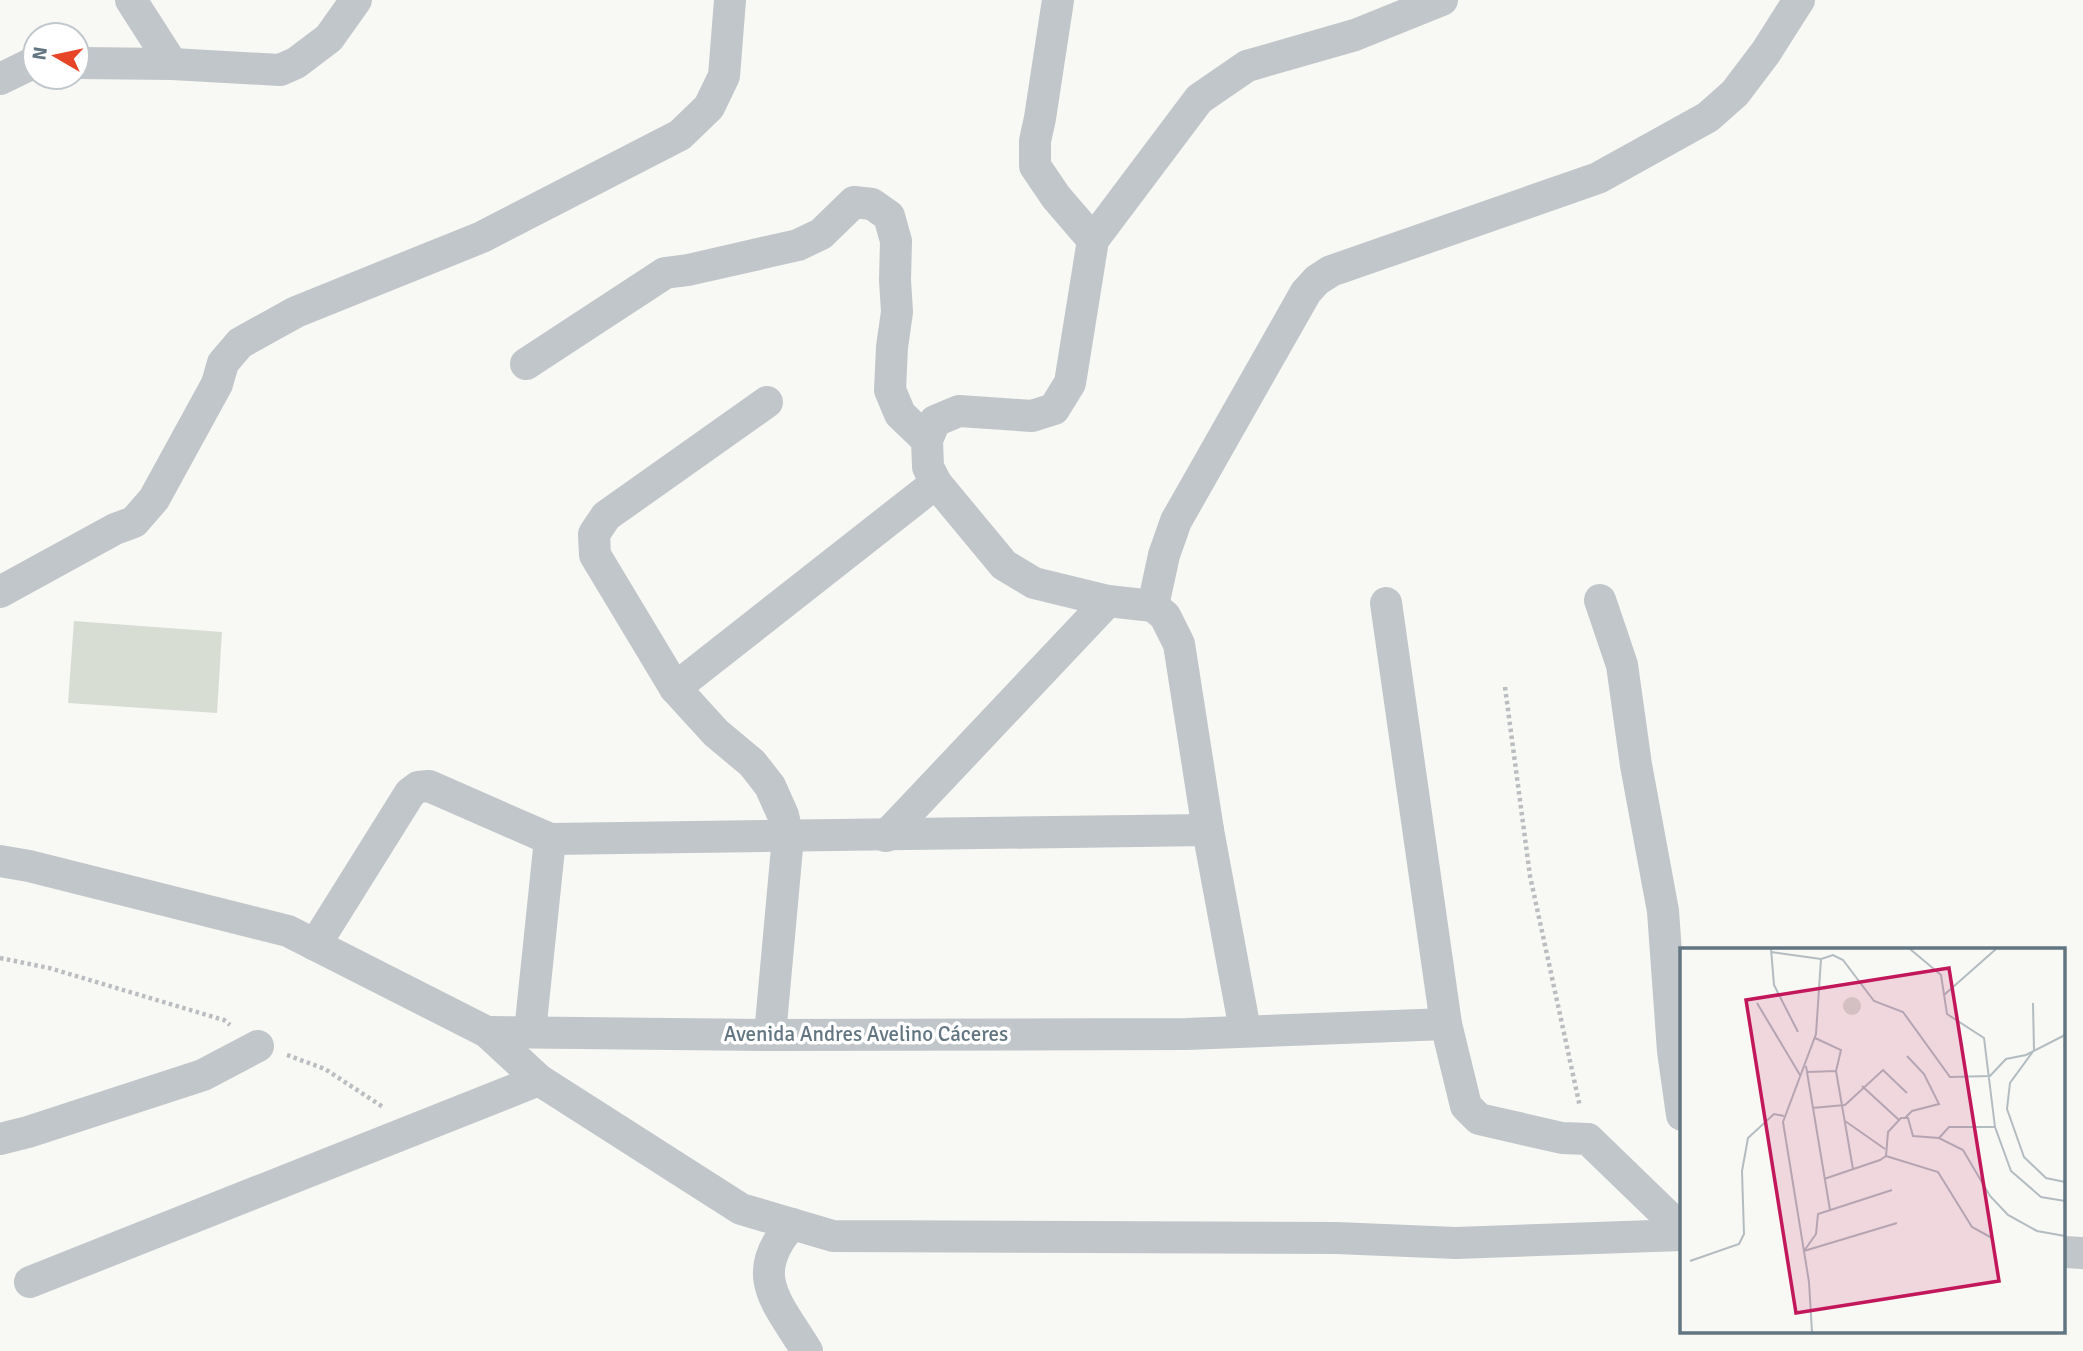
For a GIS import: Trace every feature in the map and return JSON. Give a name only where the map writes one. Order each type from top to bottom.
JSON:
[{"type":"street","points":[[131,0],[172,64]]},
{"type":"street","points":[[91,63],[280,70],[296,63],[330,38],[356,0]]},
{"type":"street","points":[[0,592],[116,529],[134,522],[154,499],[217,384],[223,363],[240,343],[296,312],[482,237],[680,135],[709,107],[724,76],[730,0]]},
{"type":"street","points":[[1058,0],[1035,141],[1035,166],[1056,197],[1093,240]]},
{"type":"street","points":[[1245,1030],[1208,830],[1179,645],[1165,616],[1153,606],[1108,601],[1034,583],[1003,565],[936,483],[928,467],[927,440],[935,421],[959,411],[1032,416],[1054,409],[1070,383],[1093,240],[1199,99],[1247,66],[1355,35],[1442,0]]},
{"type":"street","points":[[1153,606],[1164,555],[1176,521],[1306,292],[1317,280],[1331,271],[1598,178],[1708,117],[1735,93],[1800,0]]},
{"type":"street","points":[[0,79],[21,69]]},
{"type":"street","points":[[526,364],[665,273],[798,245],[821,234],[855,202],[872,204],[888,216],[897,242],[897,312],[890,390],[900,414],[927,440]]},
{"type":"street","points":[[767,402],[606,516],[594,534],[595,555],[675,688],[716,733],[752,764],[770,786],[783,815],[788,837],[770,1035]]},
{"type":"street","points":[[675,688],[936,483]]},
{"type":"street","points":[[1600,600],[1622,665],[1636,765],[1663,911],[1673,1051],[1680,1101]]},
{"type":"street","points":[[886,835],[1108,601]]},
{"type":"street","points":[[1386,603],[1446,1024],[1466,1106],[1479,1119],[1562,1138],[1588,1139],[1680,1230]]},
{"type":"street","points":[[315,945],[410,793],[418,787],[429,786],[550,839],[1208,830]]},
{"type":"street","points":[[530,1032],[550,839]]},
{"type":"street","points":[[0,861],[288,931],[487,1032],[540,1080],[741,1209],[832,1236],[1323,1238],[1456,1243],[1680,1232]]},
{"type":"street","name":"Avenida Andres Avelino Cáceres","points":[[487,1032],[770,1035],[1186,1034],[1446,1024]]},
{"type":"street","points":[[0,1139],[203,1075],[258,1046]]},
{"type":"street","points":[[30,1282],[540,1080]]},
{"type":"street","points":[[792,1224],[779,1238],[771,1254],[769,1287],[807,1351]]},
{"type":"path","points":[[1505,687],[1530,876],[1566,1049],[1588,1139]]},
{"type":"shaded area","points":[[74,621],[222,632],[217,713],[68,703]]}]
